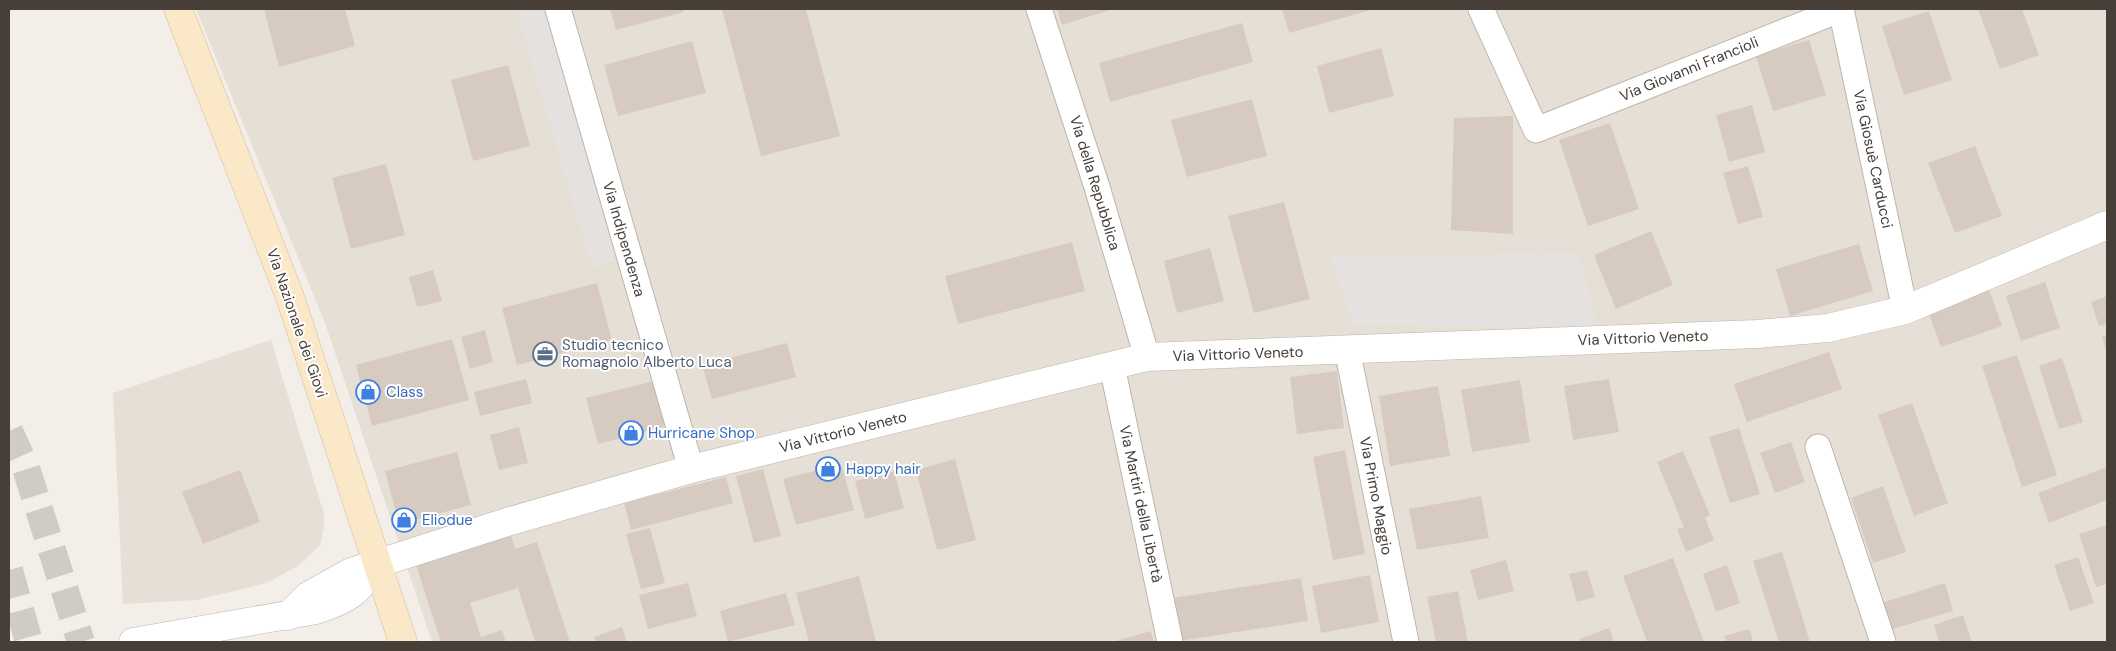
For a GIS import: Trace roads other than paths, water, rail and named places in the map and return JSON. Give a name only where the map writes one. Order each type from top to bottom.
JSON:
[{"type":"main road","name":"Via Nazionale dei Giovi","points":[[178,9],[290,296],[403,642]]},
{"type":"street","name":"Via Indipendenza","points":[[558,9],[691,469]]},
{"type":"street","name":"Via della Repubblica","points":[[1039,9],[1098,187],[1147,357]]},
{"type":"street","name":"Via Giovanni Francioli","points":[[1481,9],[1536,130],[1841,9]]},
{"type":"street","name":"Via Giosuè Carducci","points":[[1841,9],[1906,310]]},
{"type":"street","name":"Via Vittorio Veneto","points":[[133,642],[288,616],[308,596],[351,572],[507,522],[691,469],[1147,357],[1756,334],[1828,328],[1906,310],[2107,225]]},
{"type":"street","name":"Via Primo Maggio","points":[[1347,349],[1406,642]]},
{"type":"street","name":"Via Martiri della Libertà","points":[[1112,366],[1170,642]]},
{"type":"street","points":[[1818,447],[1883,642]]},
{"type":"tunnel","points":[[9,431],[26,468],[81,642]]},
{"type":"tunnel","points":[[9,570],[29,642]]},
{"type":"place","name":"Studio tecnico Romagnolo Alberto Luca","points":[[545,354]]},
{"type":"place","name":"Class","points":[[368,392]]},
{"type":"place","name":"Hurricane Shop","points":[[631,433]]},
{"type":"place","name":"Happy hair","points":[[828,469]]},
{"type":"place","name":"Eliodue","points":[[404,520]]}]
